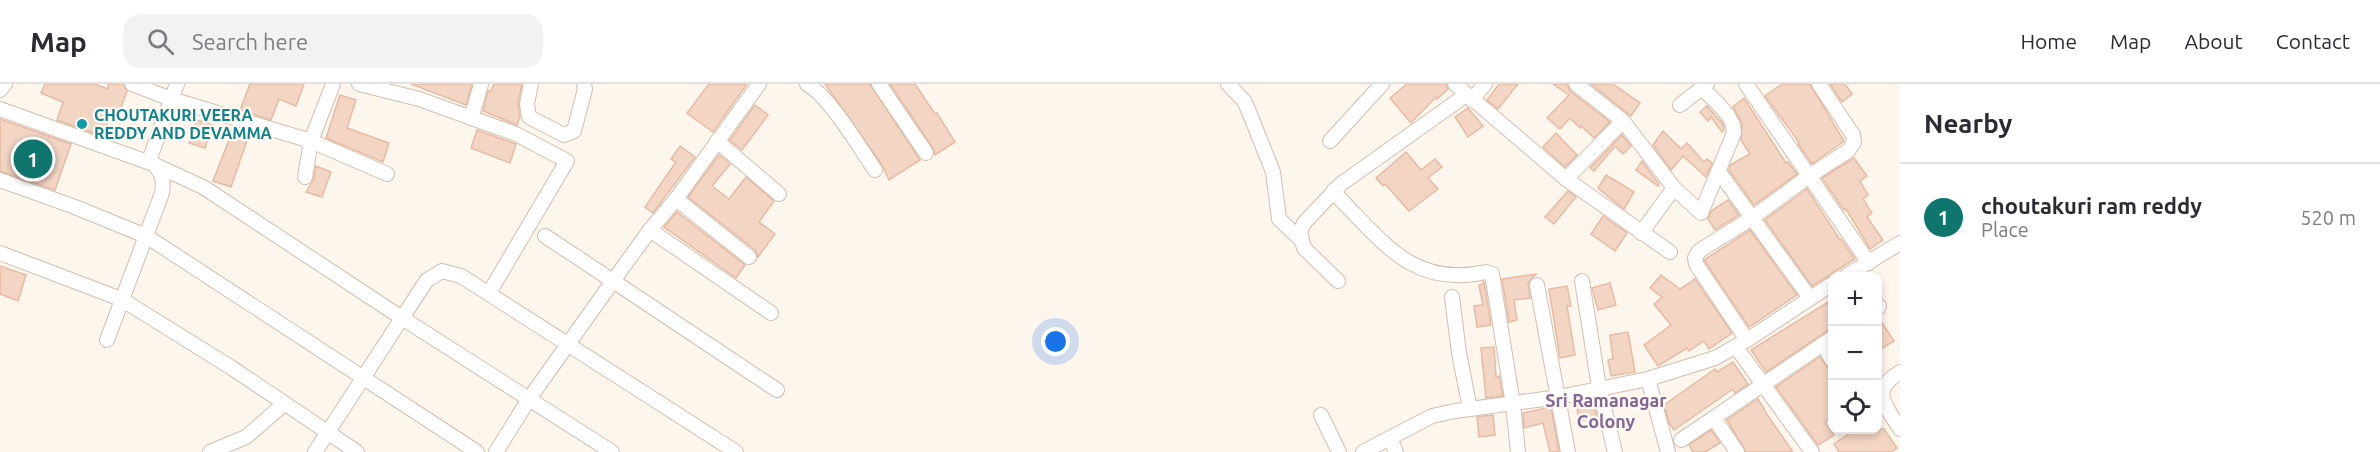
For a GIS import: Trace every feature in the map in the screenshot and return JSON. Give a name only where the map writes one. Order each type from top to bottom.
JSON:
[{"type":"street","points":[[0,90],[5,84]]},
{"type":"street","points":[[132,84],[171,99],[311,141],[387,174]]},
{"type":"street","points":[[107,340],[162,193],[164,181],[161,172],[150,158],[177,84]]},
{"type":"street","points":[[305,177],[311,141],[333,84]]},
{"type":"street","points":[[359,84],[419,99],[516,134],[567,161],[489,294]]},
{"type":"street","points":[[471,118],[481,84]]},
{"type":"street","points":[[531,84],[527,104],[529,117],[564,135],[574,131],[585,89],[584,84]]},
{"type":"street","points":[[496,452],[567,344],[759,84]]},
{"type":"street","points":[[807,84],[813,87],[829,106],[875,170]]},
{"type":"street","points":[[879,84],[926,153]]},
{"type":"street","points":[[1228,84],[1245,102],[1273,172],[1279,219],[1300,239],[1304,248],[1338,281]]},
{"type":"street","points":[[1330,141],[1382,84]]},
{"type":"street","points":[[1455,84],[1566,179],[1670,252]]},
{"type":"street","points":[[1300,239],[1300,232],[1304,224],[1334,190],[1485,84]]},
{"type":"street","points":[[1576,84],[1623,121],[1674,188],[1701,213],[1734,133],[1734,126],[1731,118],[1705,86],[1680,105]]},
{"type":"street","points":[[1746,84],[1869,263]]},
{"type":"street","points":[[1812,452],[1763,384],[1696,264],[1695,258],[1699,251],[1752,218],[1809,176],[1848,151],[1854,142],[1853,135],[1819,84]]},
{"type":"street","points":[[0,110],[153,164],[203,187],[612,452]]},
{"type":"street","points":[[1566,179],[1623,121]]},
{"type":"street","points":[[717,141],[779,194]]},
{"type":"street","points":[[1719,172],[1809,298]]},
{"type":"street","points":[[0,180],[146,236],[477,452]]},
{"type":"street","points":[[1641,233],[1674,188]]},
{"type":"street","points":[[1334,190],[1339,198],[1393,251],[1412,265],[1445,275],[1486,272],[1492,274],[1513,404],[1518,452]]},
{"type":"street","points":[[676,199],[749,257]]},
{"type":"street","points":[[650,230],[771,313]]},
{"type":"street","points":[[545,236],[777,390]]},
{"type":"street","points":[[1853,272],[1900,243]]},
{"type":"street","points":[[0,252],[121,299],[232,368],[357,452]]},
{"type":"street","points":[[315,452],[428,280],[442,271],[461,276],[736,452]]},
{"type":"street","points":[[1582,281],[1599,387],[1615,452]]},
{"type":"street","points":[[1537,285],[1568,452]]},
{"type":"street","points":[[1363,452],[1432,416],[1559,397],[1599,387],[1648,379],[1715,358],[1828,287]]},
{"type":"street","points":[[1452,297],[1459,353],[1470,409]]},
{"type":"street","points":[[1682,440],[1828,341]]},
{"type":"street","points":[[1900,372],[1887,380],[1882,390],[1882,400],[1900,429]]},
{"type":"street","points":[[1648,379],[1668,452]]},
{"type":"street","points":[[210,452],[246,437],[284,404]]},
{"type":"street","points":[[1321,415],[1338,452]]},
{"type":"street","points":[[1714,418],[1737,452]]},
{"type":"street","points":[[1390,438],[1396,452]]},
{"type":"building","points":[[45,84],[95,84],[108,89],[108,84],[123,84],[127,91],[116,121],[109,119],[102,136],[57,120],[63,102],[41,93]]},
{"type":"building","points":[[250,84],[304,84],[296,106],[279,99],[271,120],[240,110]]},
{"type":"building","points":[[411,84],[472,84],[466,105]]},
{"type":"building","points":[[494,84],[522,84],[518,103],[520,117],[517,125],[483,111],[488,91],[491,91]]},
{"type":"building","points":[[709,84],[747,84],[713,132],[687,113]]},
{"type":"building","points":[[825,84],[870,84],[920,160],[889,180],[882,165]]},
{"type":"building","points":[[890,84],[915,84],[955,142],[935,155],[933,148]]},
{"type":"building","points":[[1407,84],[1446,84],[1448,89],[1437,99],[1436,97],[1411,123],[1390,98]]},
{"type":"building","points":[[1499,84],[1518,84],[1498,109],[1487,100]]},
{"type":"building","points":[[1553,84],[1567,84],[1570,91],[1610,122],[1594,138],[1570,118],[1560,129],[1547,118],[1569,95]]},
{"type":"building","points":[[1591,84],[1613,84],[1640,103],[1631,116]]},
{"type":"building","points":[[1782,84],[1810,84],[1844,141],[1812,164],[1798,144],[1799,142],[1765,96]]},
{"type":"building","points":[[1830,84],[1845,84],[1852,94],[1842,102]]},
{"type":"building","points":[[340,95],[356,100],[347,128],[389,143],[383,162],[326,138]]},
{"type":"building","points":[[1744,98],[1786,163],[1788,162],[1797,174],[1754,205],[1729,170],[1730,165],[1750,154],[1741,140],[1742,123],[1733,107]]},
{"type":"building","points":[[755,105],[768,115],[742,150],[730,140]]},
{"type":"building","points":[[1707,106],[1723,124],[1722,132],[1711,117],[1708,121],[1700,112]]},
{"type":"building","points":[[1468,108],[1483,126],[1468,137],[1455,117]]},
{"type":"building","points":[[0,119],[71,144],[55,190],[0,171]]},
{"type":"building","points":[[197,120],[213,125],[205,148],[189,143]]},
{"type":"building","points":[[234,127],[250,132],[231,187],[213,181]]},
{"type":"building","points":[[477,130],[516,144],[510,163],[471,148]]},
{"type":"building","points":[[1663,131],[1681,149],[1687,143],[1704,162],[1707,159],[1712,163],[1706,177],[1683,156],[1671,170],[1653,145]]},
{"type":"building","points":[[1556,133],[1577,155],[1565,167],[1543,147]]},
{"type":"building","points":[[1622,135],[1631,146],[1623,154],[1615,146],[1594,171],[1590,168]]},
{"type":"building","points":[[680,146],[695,157],[653,213],[645,207],[676,162],[671,159]]},
{"type":"building","points":[[1406,152],[1421,170],[1435,159],[1442,167],[1428,178],[1438,189],[1409,211],[1385,184],[1383,186],[1376,178]]},
{"type":"building","points":[[719,155],[730,164],[712,186],[729,199],[746,177],[774,201],[759,222],[775,234],[758,257],[755,250],[688,197]]},
{"type":"building","points":[[1854,158],[1867,176],[1860,181],[1868,195],[1863,199],[1872,213],[1867,217],[1883,240],[1870,249],[1846,209],[1844,210],[1822,178]]},
{"type":"building","points":[[1642,161],[1659,184],[1658,186],[1636,170]]},
{"type":"building","points":[[316,166],[331,172],[322,197],[306,192],[314,179]]},
{"type":"building","points":[[1606,175],[1634,192],[1624,209],[1598,188]]},
{"type":"building","points":[[1807,189],[1855,259],[1834,272],[1828,272],[1828,276],[1812,286],[1765,220]]},
{"type":"building","points":[[1568,191],[1576,197],[1554,224],[1545,217]]},
{"type":"building","points":[[1728,200],[1739,215],[1715,230],[1708,219],[1711,211]]},
{"type":"building","points":[[677,212],[745,265],[736,278],[664,227]]},
{"type":"building","points":[[1603,216],[1627,233],[1615,251],[1591,234]]},
{"type":"building","points":[[1750,230],[1797,295],[1749,327],[1704,260]]},
{"type":"building","points":[[0,266],[26,275],[18,301],[0,294]]},
{"type":"building","points":[[1536,274],[1528,283],[1530,298],[1514,300],[1517,320],[1509,322],[1502,279]]},
{"type":"building","points":[[1661,275],[1680,289],[1695,279],[1732,333],[1709,349],[1704,341],[1689,351],[1687,348],[1658,366],[1644,345],[1671,325],[1654,304],[1662,297],[1650,288]]},
{"type":"building","points":[[1484,282],[1491,325],[1477,327],[1474,306],[1483,305],[1479,285],[1484,284]]},
{"type":"building","points":[[1610,283],[1616,305],[1598,310],[1592,288]]},
{"type":"building","points":[[1567,286],[1571,306],[1567,306],[1575,355],[1560,358],[1549,289]]},
{"type":"building","points":[[1828,302],[1828,331],[1766,372],[1751,350]]},
{"type":"building","points":[[1882,323],[1894,341],[1882,348]]},
{"type":"building","points":[[1628,332],[1635,372],[1611,376],[1608,360],[1613,359],[1610,335]]},
{"type":"building","points":[[1494,347],[1496,377],[1499,376],[1503,396],[1486,398],[1481,348]]},
{"type":"building","points":[[1820,357],[1828,367],[1828,420],[1825,422],[1828,426],[1828,434],[1834,435],[1818,445],[1776,387]]},
{"type":"building","points":[[1733,362],[1748,384],[1735,393],[1733,389],[1674,430],[1669,423],[1664,405],[1715,369],[1717,372]]},
{"type":"building","points":[[1593,399],[1597,418],[1579,421],[1576,403]]},
{"type":"building","points":[[1758,399],[1793,452],[1746,452],[1727,420]]},
{"type":"building","points":[[1551,407],[1559,451],[1555,452],[1550,452],[1543,423],[1524,428],[1523,413]]},
{"type":"building","points":[[1493,415],[1495,435],[1479,437],[1477,417]]},
{"type":"building","points":[[1882,429],[1884,429],[1897,448],[1891,452],[1839,452],[1834,444],[1849,434],[1882,434]]},
{"type":"building","points":[[1711,430],[1720,443],[1705,452],[1693,452],[1689,445]]},
{"type":"place","name":"CHOUTAKURI VEERA REDDY AND DEVAMMA","points":[[82,124]]},
{"type":"place","name":"choutakuri ram reddy","points":[[33,159]]},
{"type":"district","name":"Sri Ramanagar Colony","points":[[1606,411]]}]
